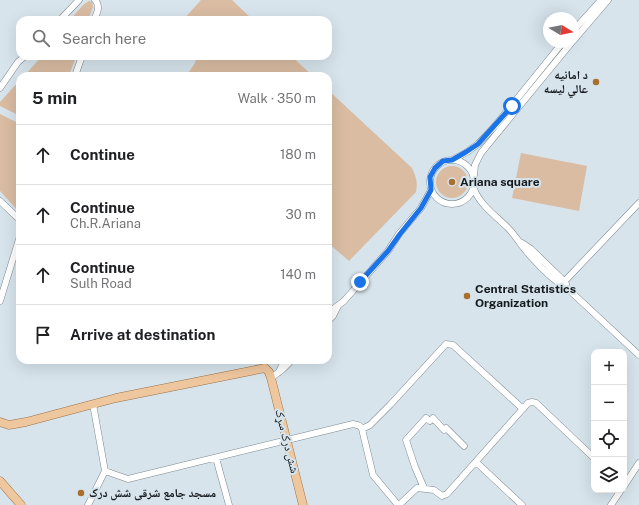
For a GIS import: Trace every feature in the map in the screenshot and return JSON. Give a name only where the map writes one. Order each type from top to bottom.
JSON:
[{"type":"main road","points":[[0,420],[6,425],[11,425],[46,418],[92,404],[264,368],[275,376]]},
{"type":"main road","name":"شش درک سړک","points":[[275,376],[286,441],[303,505]]},
{"type":"main road","points":[[0,481],[21,505]]},
{"type":"street","points":[[64,16],[79,0]]},
{"type":"street","points":[[95,0],[98,3],[95,16]]},
{"type":"street","points":[[579,25],[599,4],[608,0]]},
{"type":"street","points":[[579,33],[599,4]]},
{"type":"street","points":[[452,160],[466,152],[486,135],[512,106],[558,48]]},
{"type":"street","points":[[568,48],[481,153],[475,165],[474,189],[481,202],[510,230],[517,240],[531,249],[568,289],[639,355]]},
{"type":"street","points":[[0,88],[20,60]]},
{"type":"street","points":[[76,72],[81,60]]},
{"type":"street","points":[[474,176],[469,168],[462,162],[452,160],[443,161],[435,168],[430,177],[431,190],[434,197],[440,202],[447,204],[458,204],[468,199],[474,189]]},
{"type":"street","points":[[332,310],[338,306],[376,265],[421,208],[431,190]]},
{"type":"street","points":[[0,201],[16,216]]},
{"type":"street","points":[[563,283],[638,207]]},
{"type":"street","points":[[0,301],[16,249]]},
{"type":"street","points":[[332,318],[338,306]]},
{"type":"street","points":[[362,429],[370,425],[390,405],[446,344],[453,345],[522,409]]},
{"type":"street","points":[[275,376],[281,364]]},
{"type":"street","points":[[275,376],[288,364]]},
{"type":"street","points":[[105,471],[128,479],[353,424],[358,425],[362,429],[373,475],[399,505],[417,488],[434,490],[442,496],[445,496],[522,409],[528,403],[532,402],[536,403],[593,457]]},
{"type":"street","points":[[88,505],[105,471],[92,404]]},
{"type":"street","points":[[424,488],[414,467],[406,440],[426,418],[430,421],[433,418],[444,430],[446,428],[464,446]]},
{"type":"street","points":[[216,458],[229,505]]},
{"type":"street","points":[[476,462],[522,505]]},
{"type":"street","points":[[627,480],[639,462]]},
{"type":"street","points":[[611,505],[619,493]]},
{"type":"shaded area","points":[[201,0],[232,0],[249,16],[187,16]]},
{"type":"shaded area","points":[[89,1],[92,2],[93,7],[90,16],[73,16],[83,5]]},
{"type":"shaded area","points":[[38,60],[75,60],[70,72],[28,72]]},
{"type":"shaded area","points":[[195,60],[295,60],[309,72],[189,72]]},
{"type":"shaded area","points":[[16,84],[16,114],[0,106],[0,102]]},
{"type":"shaded area","points":[[332,94],[412,168],[417,182],[416,192],[349,261],[332,246]]},
{"type":"shaded area","points":[[0,114],[16,122],[16,209],[0,191]]},
{"type":"shaded area","points":[[521,153],[587,166],[579,211],[512,198]]},
{"type":"shaded area","points":[[449,166],[455,166],[465,173],[468,182],[467,188],[461,195],[455,198],[449,198],[439,191],[436,185],[436,179],[443,169]]},
{"type":"place","name":"د امانیه عالي لیسه","points":[[596,82]]},
{"type":"place","name":"Ariana square","points":[[452,182]]},
{"type":"place","name":"Central Statistics Organization","points":[[467,296]]},
{"type":"place","name":"مسجد جامع شرقی شش درک","points":[[81,493]]},
{"type":"route","points":[[360,282],[388,251],[421,208],[431,190],[430,177],[435,168],[443,161],[452,160],[478,144],[512,106]]}]
